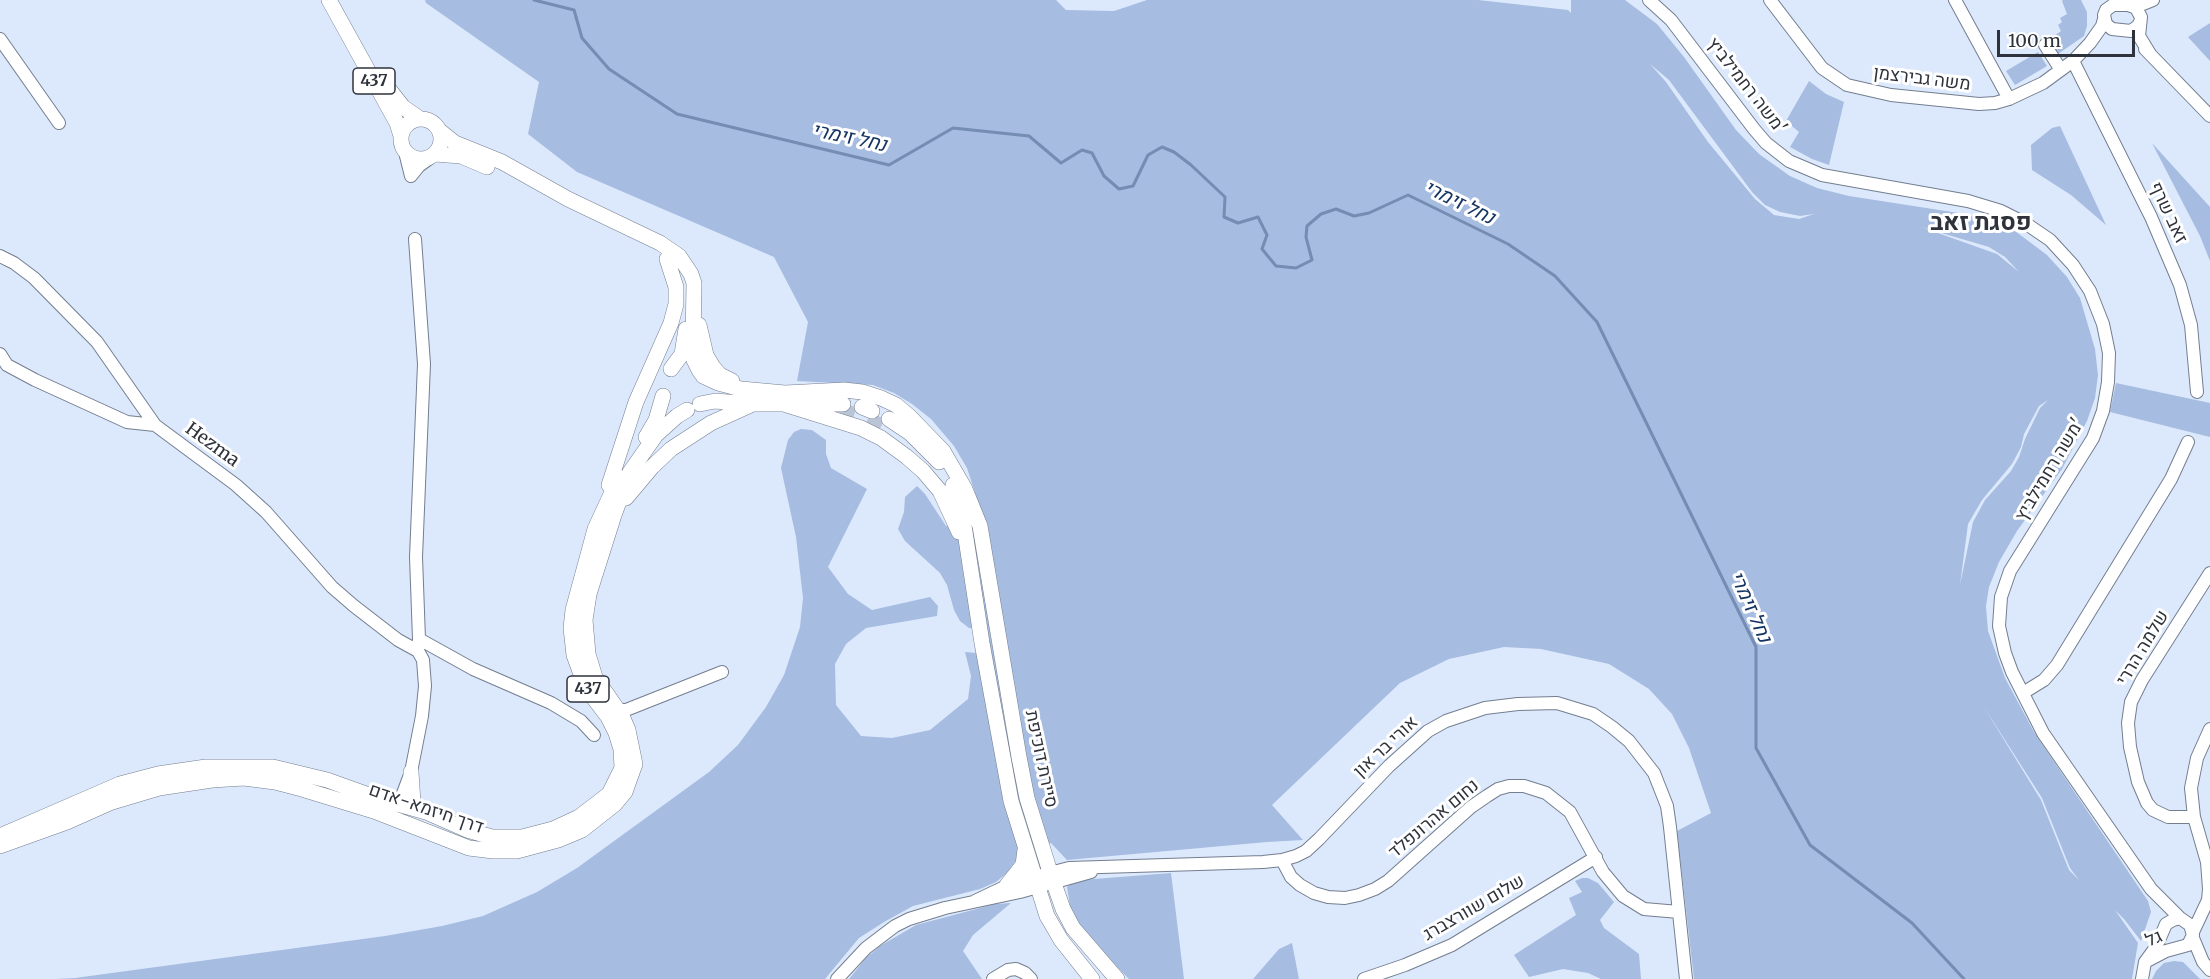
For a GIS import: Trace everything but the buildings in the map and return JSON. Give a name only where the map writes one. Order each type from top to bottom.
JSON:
[{"type":"main road","name":"437","points":[[329,0],[397,123],[403,144]]},
{"type":"main road","name":"437","points":[[344,26],[394,97],[411,114],[420,119]]},
{"type":"main road","points":[[420,119],[432,122],[455,143],[502,162],[560,194],[671,249],[691,274],[701,336],[706,355],[712,366],[720,375],[752,397],[715,401],[693,407],[673,407],[663,396],[662,381],[682,354],[688,312],[684,281],[668,259],[657,251],[564,208],[476,161],[454,155],[416,159],[403,144],[408,124],[420,119]]},
{"type":"main road","points":[[433,156],[441,143],[440,131]]},
{"type":"main road","points":[[595,530],[636,402],[671,323],[676,304],[676,287],[668,259]]},
{"type":"main road","points":[[693,407],[706,393],[706,382],[694,360],[695,296]]},
{"type":"main road","points":[[671,369],[686,365],[718,383],[752,397],[790,404],[842,407]]},
{"type":"main road","name":"סיירת דוכיפת","points":[[752,397],[844,390],[862,392],[896,405],[943,451],[965,489],[980,526],[1027,798],[1052,877],[1063,909],[1073,928],[1116,979]]},
{"type":"main road","name":"דרך חיזמא-אדם","points":[[0,846],[67,822],[112,802],[159,788],[244,778],[275,782],[378,806],[399,804],[492,837],[522,837],[553,829],[579,817],[609,794],[622,768],[621,749],[608,717],[589,692],[574,655],[571,628],[573,610],[595,530],[628,460],[656,420],[663,396]]},
{"type":"main road","points":[[614,515],[645,475],[671,449],[752,397]]},
{"type":"main road","points":[[790,404],[861,428],[907,457],[940,491],[953,517],[969,560]]},
{"type":"main road","name":"דרך חיזמא-אדם","points":[[0,836],[120,784],[159,774],[206,767],[273,768],[327,780],[378,806],[412,827],[469,848],[517,851],[582,830],[615,804],[625,792],[635,764],[628,730],[622,716],[595,677],[588,654],[585,620],[589,594],[630,472],[656,435],[672,420],[693,407]]},
{"type":"main road","name":"סיירת דוכיפת","points":[[887,424],[919,454],[939,477],[952,500],[966,539],[1002,759],[1025,850],[1047,916],[1061,940],[1092,979]]},
{"type":"main road","points":[[409,779],[413,803],[426,812]]},
{"type":"main road","points":[[378,806],[400,794],[409,779]]},
{"type":"main road","points":[[1007,885],[1023,865],[1025,850]]},
{"type":"street","name":"משה רחמילביץ'","points":[[1649,0],[1671,20],[1754,129],[1771,148],[1789,161],[1822,175],[1968,201],[2001,212],[2025,223],[2050,240],[2073,265],[2090,291],[2103,324],[2109,353],[2108,389],[2100,421],[2075,467],[2017,559],[2001,597],[1999,612],[2001,640],[2012,672],[2043,733],[2151,889],[2159,903],[2165,929]]},
{"type":"street","name":"משה גבירצמן","points":[[1770,0],[1813,58],[1834,78],[1846,85],[1891,95],[1959,102],[1995,103],[2043,83],[2073,61],[2102,26],[2110,23]]},
{"type":"street","points":[[1955,0],[2009,99]]},
{"type":"street","points":[[2099,0],[2110,23],[2150,54],[2210,116]]},
{"type":"street","points":[[2110,23],[2109,7],[2119,3],[2143,4],[2154,0]]},
{"type":"street","points":[[2110,23],[2131,31],[2138,26],[2154,0]]},
{"type":"street","points":[[2119,3],[2136,9],[2140,20],[2139,36],[2150,54]]},
{"type":"street","points":[[0,39],[59,123]]},
{"type":"street","points":[[2046,45],[2061,70]]},
{"type":"street","name":"זאב שרף","points":[[2073,61],[2151,217],[2180,285],[2191,325],[2197,392]]},
{"type":"street","points":[[412,827],[399,804],[409,779],[422,716],[425,686],[423,660],[418,645],[416,557],[424,364],[415,239]]},
{"type":"street","name":"Hezma","points":[[0,256],[34,278],[97,342],[155,425],[236,485],[266,512],[332,587],[354,606],[398,640],[418,645],[551,703],[582,721],[594,735]]},
{"type":"street","points":[[0,354],[7,365],[71,397],[127,422],[155,425]]},
{"type":"street","points":[[2023,693],[2044,680],[2057,665],[2171,479],[2188,442]]},
{"type":"street","name":"שלמה הררי","points":[[2194,818],[2168,817],[2153,810],[2147,804],[2143,797],[2127,734],[2132,702],[2139,686],[2210,573]]},
{"type":"street","points":[[614,706],[621,710],[632,708],[722,672]]},
{"type":"street","name":"אורי בר און","points":[[1036,882],[1052,877],[1109,868],[1282,861],[1306,851],[1389,766],[1428,731],[1446,721],[1485,708],[1557,703],[1593,714],[1612,727],[1629,741],[1654,773],[1667,806],[1686,979]]},
{"type":"street","points":[[628,730],[626,722],[632,708]]},
{"type":"street","points":[[2180,948],[2191,942],[2208,900],[2207,862],[2194,818],[2191,788],[2201,745],[2210,729]]},
{"type":"street","name":"נחום אהרונפלד","points":[[1282,861],[1292,877],[1314,893],[1345,898],[1359,895],[1388,881],[1471,807],[1498,789],[1509,786],[1536,788],[1560,802],[1579,826],[1603,872],[1612,884],[1634,904],[1659,912],[1679,912]]},
{"type":"street","name":"שלום שוורצברג","points":[[1364,979],[1452,945],[1596,857]]},
{"type":"street","points":[[975,901],[1007,885],[1036,882]]},
{"type":"street","points":[[837,979],[850,962],[895,926],[924,913],[975,901],[1036,882]]},
{"type":"street","name":"משה רחמילביץ'","points":[[2151,889],[2182,919]]},
{"type":"street","points":[[2207,966],[2180,948],[2166,943],[2165,929],[2173,920],[2182,919],[2195,912],[2209,889]]},
{"type":"street","points":[[2182,919],[2190,925],[2207,966]]},
{"type":"street","name":"גל","points":[[2142,979],[2145,962],[2165,929]]},
{"type":"street","name":"גל","points":[[2145,962],[2166,951],[2180,948]]},
{"type":"street","points":[[993,979],[1008,970],[1016,969],[1031,979]]},
{"type":"shaded area","points":[[425,0],[1056,0],[1066,10],[1114,11],[1147,0],[1478,0],[1568,10],[1571,13],[1571,0],[1625,0],[1657,24],[1684,57],[1736,130],[1759,154],[1790,176],[1817,188],[1849,196],[1965,214],[2015,231],[2047,255],[2067,277],[2080,298],[2095,349],[2098,375],[2095,398],[2087,421],[2062,469],[2017,531],[1999,562],[1989,587],[1986,606],[1988,631],[2005,678],[2034,732],[2148,901],[2151,912],[2141,941],[2115,910],[2138,943],[2132,979],[1694,979],[1677,831],[1711,813],[1689,748],[1672,714],[1649,689],[1609,664],[1541,649],[1504,647],[1449,659],[1400,683],[1272,805],[1303,840],[1067,860],[1051,843],[1019,856],[1007,873],[996,882],[980,889],[913,906],[884,922],[859,938],[825,979],[56,979],[385,936],[483,916],[537,892],[577,868],[709,772],[738,745],[766,707],[784,675],[800,627],[803,598],[796,537],[781,468],[788,440],[794,432],[801,429],[812,430],[826,440],[826,454],[831,468],[867,489],[828,567],[848,594],[872,610],[930,597],[938,606],[937,616],[866,628],[846,644],[835,664],[836,705],[861,736],[892,738],[930,730],[968,699],[971,676],[965,652],[977,653],[973,628],[969,628],[960,621],[954,610],[947,585],[940,573],[905,541],[898,529],[904,512],[905,497],[917,486],[946,526],[980,514],[967,468],[954,446],[931,419],[894,393],[873,385],[797,381],[808,322],[774,257],[577,172],[528,134],[539,82],[426,3]],"holes":[[[1650,64],[1669,80],[1752,192],[1765,205],[1780,212],[1800,216],[1814,214],[1799,219],[1774,215],[1755,199],[1708,142],[1666,82]],[[1921,227],[1989,247],[2005,257],[2019,272],[1997,254]],[[2048,400],[2040,408],[2011,471],[1985,500],[1973,522],[1960,585],[1968,524],[1982,500],[2012,464],[2039,406]],[[1982,704],[2042,798],[2070,868],[2079,880],[2069,870],[2041,800]]]},
{"type":"shaded area","points":[[2063,0],[2081,0],[2087,12],[2087,26],[2084,36],[2058,54],[2052,44],[2057,41],[2054,36],[2061,31],[2058,25],[2062,22],[2060,18],[2067,14]]},
{"type":"shaded area","points":[[2210,23],[2210,61],[2188,37]]},
{"type":"shaded area","points":[[2038,52],[2047,66],[2015,85],[2006,71]]},
{"type":"shaded area","points":[[1809,81],[1826,94],[1844,102],[1829,165],[1790,147],[1799,132],[1786,121]]},
{"type":"shaded area","points":[[2060,126],[2106,225],[2071,195],[2032,170],[2031,145],[2052,128]]},
{"type":"shaded area","points":[[2152,143],[2210,207],[2210,261],[2200,236]]},
{"type":"shaded area","points":[[2116,383],[2210,403],[2210,437],[2110,412]]},
{"type":"shaded area","points":[[1171,873],[1184,979],[1129,979],[1079,924],[1070,906],[1067,887],[1072,882],[1081,880]]},
{"type":"shaded area","points":[[1582,878],[1598,883],[1614,902],[1600,920],[1604,928],[1639,954],[1641,979],[1601,979],[1588,973],[1563,969],[1529,977],[1514,955],[1576,915],[1569,898],[1582,892],[1575,881]]},
{"type":"shaded area","points":[[1011,903],[973,935],[963,951],[982,979],[849,979],[866,958],[880,946],[916,925],[995,904]]},
{"type":"shaded area","points":[[1292,943],[1299,979],[1253,979],[1279,949]]},
{"type":"shaded area","points":[[2183,962],[2200,979],[2152,979],[2164,963]]},
{"type":"waterway","name":"נחל זימרי","points":[[534,0],[574,10],[582,38],[609,69],[677,114],[889,165],[953,128],[1029,136],[1061,163],[1082,150],[1092,153],[1104,176],[1119,189],[1133,186],[1148,155],[1162,147],[1174,152],[1191,165],[1225,197],[1224,217],[1238,223],[1258,217],[1267,235],[1262,249],[1276,266],[1296,268],[1312,260],[1306,237],[1307,226],[1321,214],[1336,209],[1354,216],[1369,213],[1408,195],[1508,244],[1555,276],[1597,322],[1756,647],[1756,748],[1810,845],[1912,923],[1964,979]]},
{"type":"tunnel","points":[[840,410],[859,416]]},
{"type":"tunnel","points":[[868,419],[885,428]]},
{"type":"district","name":"פסגת זאב","points":[[1981,223]]}]
